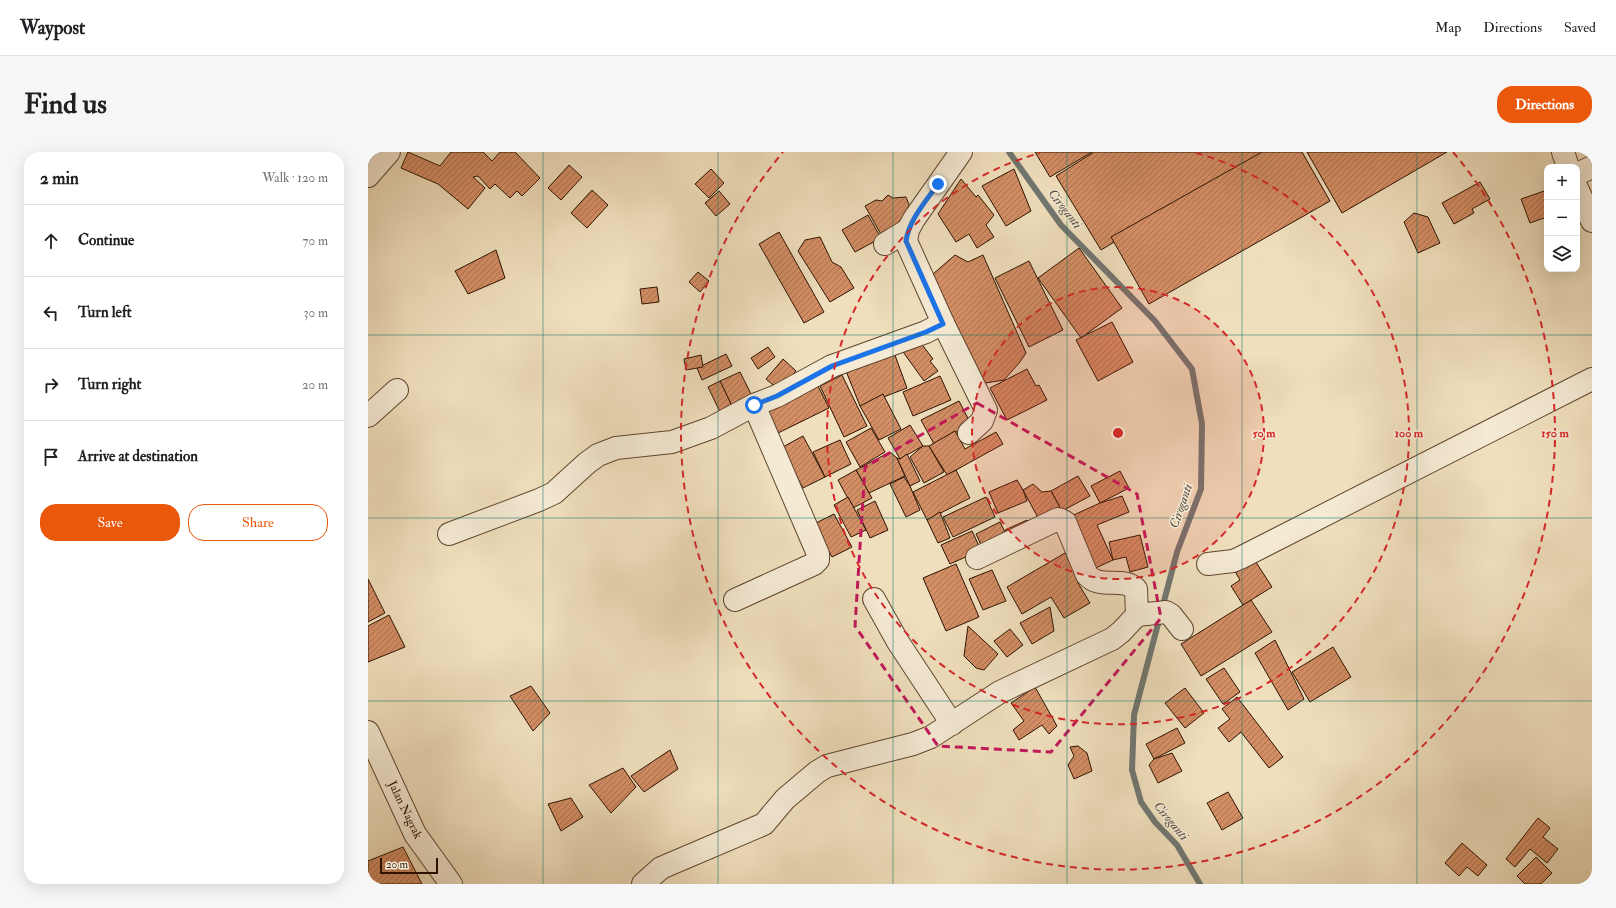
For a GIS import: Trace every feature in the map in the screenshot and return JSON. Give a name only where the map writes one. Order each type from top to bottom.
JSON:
[{"type":"street","points":[[368,176],[389,152]]},
{"type":"street","points":[[961,152],[908,230],[906,241],[907,247],[943,324],[986,410],[982,421],[969,433]]},
{"type":"street","points":[[1563,152],[1567,164]]},
{"type":"street","points":[[1580,173],[1592,167]]},
{"type":"street","points":[[1580,195],[1592,221]]},
{"type":"street","points":[[885,244],[908,230]]},
{"type":"street","points":[[449,534],[554,493],[587,463],[607,450],[672,442],[711,428],[754,405],[777,396],[832,366],[926,332],[943,324]]},
{"type":"street","points":[[1208,564],[1233,561],[1240,558],[1592,379]]},
{"type":"street","points":[[368,416],[397,390]]},
{"type":"street","points":[[735,600],[814,564],[818,560],[818,554],[754,405]]},
{"type":"street","points":[[977,558],[1058,519],[1065,522],[1087,575],[1091,579],[1100,583],[1129,584],[1136,590],[1151,614]]},
{"type":"street","points":[[874,599],[898,642],[952,724]]},
{"type":"street","points":[[643,884],[661,868],[764,824],[785,799],[817,772],[827,766],[913,744],[931,737],[1000,692],[1112,639],[1151,614],[1171,615],[1182,629]]},
{"type":"street","name":"Jalan Nagrak","points":[[368,732],[415,834],[451,884]]},
{"type":"highlighted area","points":[[977,403],[1137,494],[1161,618],[1051,752],[938,746],[855,626],[865,467]]},
{"type":"building","points":[[408,152],[440,166],[451,152],[483,152],[492,161],[500,152],[515,152],[540,178],[522,196],[517,191],[510,198],[495,184],[490,189],[478,176],[473,177],[485,188],[468,209],[438,184],[401,168]]},
{"type":"building","points":[[1035,152],[1092,152],[1050,177]]},
{"type":"building","points":[[1094,152],[1264,152],[1101,250],[1056,176]]},
{"type":"building","points":[[1262,152],[1302,152],[1330,201],[1149,304],[1111,237]]},
{"type":"building","points":[[1307,152],[1447,152],[1342,213]]},
{"type":"building","points":[[569,165],[582,177],[561,200],[548,188]]},
{"type":"building","points":[[711,169],[724,183],[709,198],[695,184]]},
{"type":"building","points":[[1014,169],[1031,211],[1006,226],[982,186]]},
{"type":"building","points":[[961,179],[976,197],[978,195],[994,215],[986,225],[994,237],[977,248],[969,234],[956,242],[938,214]]},
{"type":"building","points":[[1480,182],[1490,199],[1472,209],[1474,213],[1454,224],[1442,203]]},
{"type":"building","points":[[592,190],[608,205],[587,228],[571,213]]},
{"type":"building","points":[[719,191],[730,204],[716,216],[705,203]]},
{"type":"building","points":[[1544,191],[1544,218],[1530,223],[1521,199]]},
{"type":"building","points":[[888,195],[893,198],[906,197],[910,207],[910,222],[883,238],[865,206],[876,200],[882,201]]},
{"type":"building","points":[[1414,213],[1428,217],[1440,243],[1418,253],[1404,222]]},
{"type":"building","points":[[868,215],[881,238],[855,252],[842,230]]},
{"type":"building","points":[[779,232],[824,312],[804,323],[759,244]]},
{"type":"building","points":[[820,237],[832,262],[841,267],[854,288],[830,302],[798,251],[805,240]]},
{"type":"building","points":[[1079,248],[1122,308],[1081,338],[1038,278]]},
{"type":"building","points":[[496,250],[505,278],[468,294],[455,271]]},
{"type":"building","points":[[955,255],[968,262],[983,255],[1026,353],[1004,380],[979,384],[933,274]]},
{"type":"building","points":[[1029,261],[1063,330],[1029,347],[995,278]]},
{"type":"building","points":[[698,272],[709,281],[700,292],[689,282]]},
{"type":"building","points":[[657,287],[659,302],[642,304],[640,289]]},
{"type":"building","points":[[1112,322],[1133,362],[1098,381],[1076,340]]},
{"type":"building","points":[[917,338],[933,359],[930,361],[938,371],[924,381],[901,349]]},
{"type":"building","points":[[768,347],[775,357],[758,369],[751,358]]},
{"type":"building","points":[[892,347],[907,388],[860,406],[846,371]]},
{"type":"building","points":[[726,354],[732,366],[702,380],[697,368]]},
{"type":"building","points":[[701,355],[703,367],[686,370],[684,359]]},
{"type":"building","points":[[783,359],[796,371],[779,390],[766,379]]},
{"type":"building","points":[[1027,369],[1036,386],[1039,385],[1047,400],[1007,420],[990,388]]},
{"type":"building","points":[[740,372],[753,398],[732,406],[720,381]]},
{"type":"building","points":[[842,375],[867,426],[844,437],[820,386]]},
{"type":"building","points":[[940,376],[951,400],[913,416],[903,392]]},
{"type":"building","points":[[814,378],[829,408],[776,434],[761,404]]},
{"type":"building","points":[[720,381],[732,406],[720,412],[708,387]]},
{"type":"building","points":[[883,394],[901,429],[879,440],[860,406]]},
{"type":"building","points":[[959,401],[971,424],[934,444],[921,420]]},
{"type":"building","points":[[910,425],[923,446],[900,459],[888,438]]},
{"type":"building","points":[[871,428],[885,452],[860,467],[846,442]]},
{"type":"building","points":[[955,431],[965,449],[996,432],[1003,444],[947,475],[929,446]]},
{"type":"building","points":[[803,436],[825,477],[803,488],[781,448]]},
{"type":"building","points":[[840,440],[851,464],[825,477],[813,452]]},
{"type":"building","points":[[923,446],[929,446],[944,472],[924,483],[910,457]]},
{"type":"building","points":[[890,452],[897,458],[905,476],[869,493],[856,470]]},
{"type":"building","points":[[907,454],[920,481],[910,486],[897,458],[900,459]]},
{"type":"building","points":[[856,470],[872,498],[853,508],[838,480]]},
{"type":"building","points":[[956,470],[970,498],[927,520],[913,492]]},
{"type":"building","points":[[1120,471],[1129,488],[1100,503],[1091,486]]},
{"type":"building","points":[[1078,476],[1090,496],[1062,511],[1051,491]]},
{"type":"building","points":[[904,477],[910,486],[920,510],[906,517],[890,484]]},
{"type":"building","points":[[1017,480],[1027,501],[998,513],[989,492]]},
{"type":"building","points":[[1033,484],[1042,492],[1051,491],[1063,513],[1042,525],[1023,490]]},
{"type":"building","points":[[1122,496],[1129,512],[1097,525],[1113,560],[1089,571],[1067,518],[1100,503]]},
{"type":"building","points":[[848,497],[866,530],[851,537],[834,505]]},
{"type":"building","points":[[986,497],[995,517],[953,537],[943,517]]},
{"type":"building","points":[[875,501],[888,530],[870,538],[857,510]]},
{"type":"building","points":[[940,512],[950,538],[938,543],[927,520]]},
{"type":"building","points":[[834,514],[852,547],[832,557],[814,524]]},
{"type":"building","points":[[1027,520],[1031,529],[1009,540],[1005,530]]},
{"type":"building","points":[[1000,522],[1009,540],[984,551],[976,534]]},
{"type":"building","points":[[972,531],[981,550],[950,564],[941,545]]},
{"type":"building","points":[[1140,535],[1148,567],[1130,572],[1126,557],[1113,560],[1109,542]]},
{"type":"building","points":[[1065,553],[1075,570],[1078,583],[1090,603],[1064,618],[1051,597],[1022,614],[1007,587]]},
{"type":"building","points":[[1252,556],[1272,587],[1243,605],[1231,586],[1240,580],[1233,568]]},
{"type":"building","points":[[956,564],[979,617],[946,631],[923,578]]},
{"type":"building","points":[[992,570],[1006,601],[983,610],[969,579]]},
{"type":"building","points":[[368,579],[385,613],[368,622]]},
{"type":"building","points":[[1251,600],[1272,632],[1201,676],[1181,644]]},
{"type":"building","points":[[1050,607],[1054,631],[1032,644],[1020,623]]},
{"type":"building","points":[[389,615],[405,647],[368,662],[368,626]]},
{"type":"building","points":[[968,626],[998,654],[984,670],[976,668],[964,656]]},
{"type":"building","points":[[1010,629],[1023,645],[1007,657],[994,641]]},
{"type":"building","points":[[1275,640],[1304,699],[1288,710],[1255,653]]},
{"type":"building","points":[[1333,647],[1351,677],[1310,702],[1292,672]]},
{"type":"building","points":[[1224,668],[1240,692],[1223,704],[1206,679]]},
{"type":"building","points":[[531,686],[550,713],[533,731],[510,696]]},
{"type":"building","points":[[1035,687],[1057,726],[1049,734],[1042,725],[1019,740],[1013,730],[1024,721],[1011,703]]},
{"type":"building","points":[[1185,688],[1204,713],[1185,728],[1165,703]]},
{"type":"building","points":[[1237,697],[1283,757],[1269,768],[1241,732],[1229,742],[1218,728],[1230,719],[1222,709]]},
{"type":"building","points":[[1177,728],[1185,743],[1154,759],[1146,744]]},
{"type":"building","points":[[1078,746],[1087,753],[1092,771],[1074,779],[1068,765],[1074,756],[1070,747]]},
{"type":"building","points":[[670,750],[678,769],[644,792],[631,776]]},
{"type":"building","points":[[1172,753],[1182,771],[1158,783],[1149,765],[1154,759]]},
{"type":"building","points":[[623,768],[636,787],[611,813],[589,785]]},
{"type":"building","points":[[1228,792],[1243,818],[1222,830],[1207,803]]},
{"type":"building","points":[[571,798],[583,817],[561,831],[548,804]]},
{"type":"building","points":[[1538,818],[1550,828],[1543,837],[1558,849],[1547,863],[1530,849],[1515,867],[1506,859]]},
{"type":"building","points":[[1462,843],[1487,865],[1478,876],[1467,867],[1459,876],[1445,863]]},
{"type":"building","points":[[403,847],[422,884],[368,884],[368,861]]},
{"type":"building","points":[[1536,857],[1552,873],[1541,884],[1525,884],[1517,876]]},
{"type":"waterway","name":"Ciroganti","points":[[1009,152],[1061,225],[1155,321],[1192,369],[1202,424],[1201,489],[1177,552],[1134,715],[1132,770],[1141,802],[1155,822],[1177,845],[1200,884]]},
{"type":"route","points":[[754,405],[777,396],[832,366],[926,332],[943,324],[907,247],[906,241],[908,230],[914,219],[938,184]]}]
